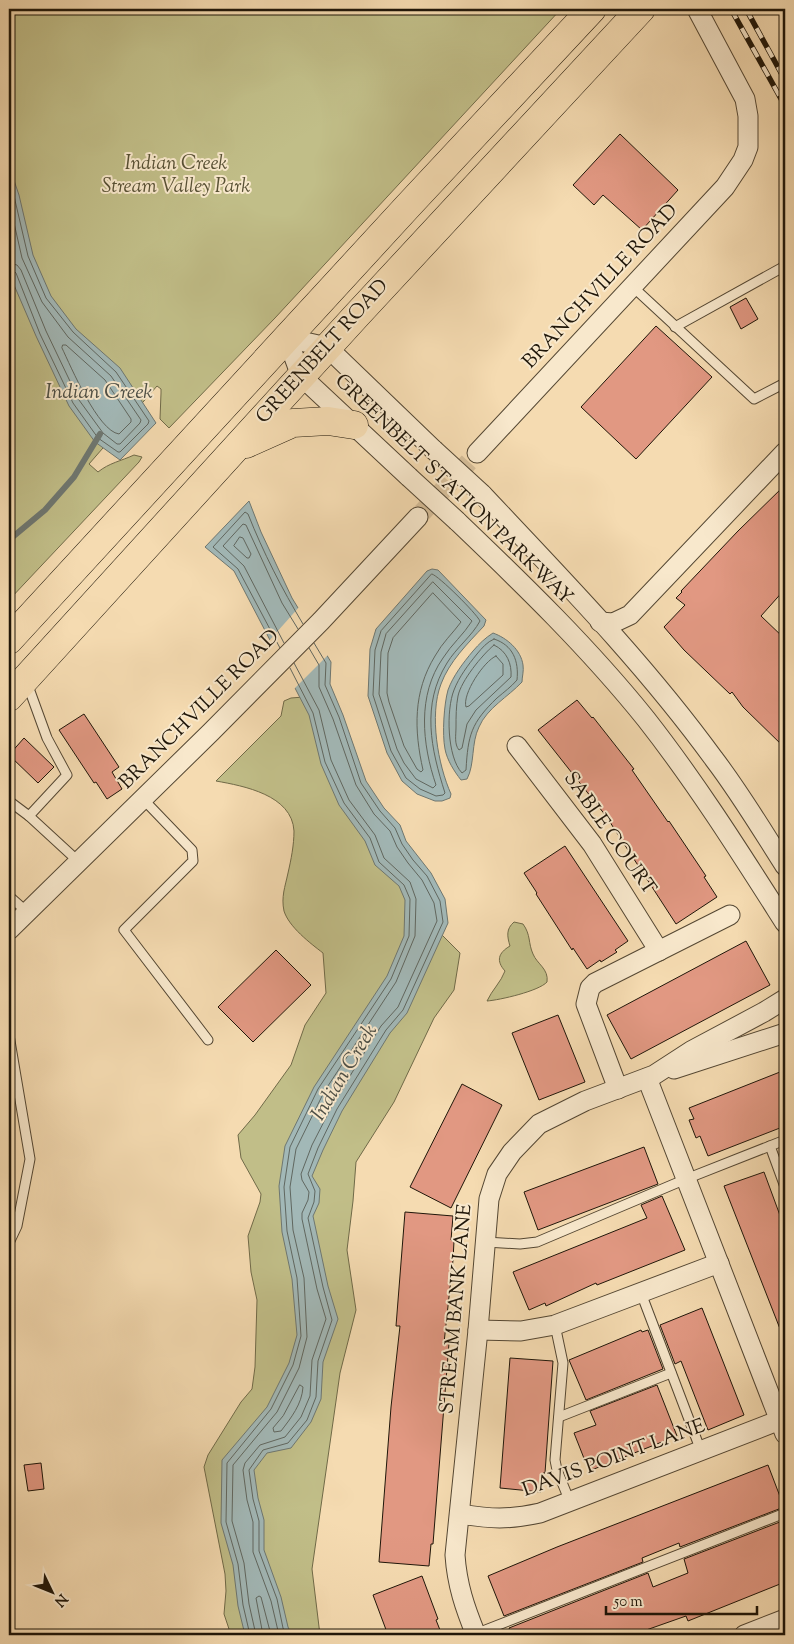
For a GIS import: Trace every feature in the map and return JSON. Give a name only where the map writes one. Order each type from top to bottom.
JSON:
[{"type":"main road","name":"GREENBELT ROAD","points":[[9,640],[592,9]]},
{"type":"main road","name":"GREENBELT ROAD","points":[[17,688],[327,347],[641,9]]},
{"type":"main road","points":[[235,448],[293,423],[328,421],[354,425]]},
{"type":"street","name":"BRANCHVILLE ROAD","points":[[477,453],[725,187],[743,160],[748,147],[748,116],[744,99],[697,9]]},
{"type":"street","name":"GREENBELT STATION PARKWAY","points":[[287,338],[327,347],[482,494],[600,622],[670,703],[714,759],[785,866]]},
{"type":"street","name":"GREENBELT STATION PARKWAY","points":[[287,338],[301,376],[457,521],[548,610],[598,663],[645,718],[691,780],[785,923]]},
{"type":"street","points":[[600,622],[613,623],[630,615],[785,452]]},
{"type":"street","name":"BRANCHVILLE ROAD","points":[[9,930],[321,621],[418,517]]},
{"type":"street","name":"SABLE COURT","points":[[517,746],[592,844],[659,951]]},
{"type":"street","points":[[618,1089],[586,1004],[590,988],[595,983],[730,914]]},
{"type":"street","name":"STREAM BANK LANE","points":[[650,1076],[785,999]]},
{"type":"street","name":"STREAM BANK LANE","points":[[476,1634],[460,1594],[454,1556],[460,1514],[489,1199],[497,1174],[512,1152],[528,1134],[539,1124],[560,1113],[650,1076],[699,1062],[785,1033]]},
{"type":"street","points":[[650,1076],[686,1179],[783,1427]]},
{"type":"street","points":[[478,1330],[521,1331],[555,1325],[719,1263]]},
{"type":"street","name":"DAVIS POINT LANE","points":[[460,1514],[496,1519],[515,1519],[540,1513],[701,1451],[783,1427]]},
{"type":"street","points":[[744,1635],[785,1619]]},
{"type":"lane","points":[[675,327],[785,266]]},
{"type":"lane","points":[[632,286],[754,399],[785,382]]},
{"type":"lane","points":[[17,688],[67,775],[29,816]]},
{"type":"lane","points":[[143,799],[192,850],[193,861],[124,930],[208,1040]]},
{"type":"lane","points":[[9,801],[29,816],[79,862]]},
{"type":"lane","points":[[9,896],[27,912]]},
{"type":"lane","points":[[9,1035],[30,1159],[17,1226],[9,1243]]},
{"type":"lane","points":[[486,1242],[520,1244],[537,1242],[686,1179],[785,1140]]},
{"type":"lane","points":[[770,1146],[785,1187]]},
{"type":"lane","points":[[641,1293],[701,1451]]},
{"type":"lane","points":[[555,1325],[562,1363],[555,1460],[570,1502]]},
{"type":"lane","points":[[559,1417],[671,1372]]},
{"type":"lane","points":[[476,1634],[785,1513]]},
{"type":"green space","name":"Indian Creek Stream Valley Park","points":[[9,9],[561,9],[275,318],[169,428],[160,419],[161,389],[157,386],[89,464],[98,472],[111,464],[134,455],[142,457],[139,462],[9,600]]},
{"type":"green space","points":[[316,696],[415,908],[460,953],[454,990],[434,1018],[394,1102],[356,1162],[347,1250],[356,1310],[340,1373],[312,1569],[320,1635],[231,1635],[224,1614],[225,1574],[204,1467],[208,1455],[241,1402],[252,1389],[255,1367],[257,1300],[251,1272],[248,1236],[261,1194],[241,1158],[238,1135],[291,1065],[305,1025],[326,993],[323,953],[295,929],[284,911],[284,892],[294,831],[291,819],[285,809],[265,794],[216,781],[281,716],[284,701],[291,698]]},
{"type":"green space","points":[[514,922],[523,924],[526,928],[533,954],[545,970],[547,982],[528,992],[487,1001],[505,971],[499,961],[503,951],[510,946],[508,933]]},
{"type":"water","name":"Indian Creek","points":[[9,166],[19,195],[33,255],[51,296],[76,329],[120,368],[156,423],[120,460],[95,442],[69,406],[14,285],[9,267]]},
{"type":"water","points":[[249,501],[261,532],[292,598],[331,662],[330,684],[366,781],[384,808],[400,825],[406,841],[431,873],[445,899],[448,923],[407,1013],[390,1033],[342,1111],[312,1176],[320,1189],[319,1203],[313,1216],[328,1286],[338,1319],[323,1362],[321,1399],[311,1422],[291,1448],[267,1453],[254,1470],[258,1498],[264,1520],[264,1550],[292,1635],[245,1635],[238,1606],[233,1565],[221,1523],[222,1460],[267,1407],[289,1363],[297,1335],[292,1279],[282,1232],[279,1186],[285,1146],[314,1087],[387,976],[404,936],[405,900],[399,886],[375,865],[365,841],[339,805],[321,764],[309,715],[234,571],[205,547]]},
{"type":"water","points":[[432,569],[438,570],[486,620],[484,626],[449,668],[437,696],[435,725],[439,755],[451,794],[450,798],[442,801],[435,801],[417,794],[402,781],[387,753],[368,696],[370,649],[376,629],[427,571]]},
{"type":"water","points":[[493,633],[508,641],[519,654],[523,667],[522,682],[492,708],[483,720],[475,740],[467,779],[461,780],[447,757],[444,743],[448,690],[462,665],[478,646]]},
{"type":"pier","points":[[300,606],[329,654],[293,690],[268,642]]},
{"type":"building","points":[[620,134],[678,190],[642,230],[603,195],[594,205],[573,185]]},
{"type":"building","points":[[746,298],[758,319],[741,329],[730,307]]},
{"type":"building","points":[[656,326],[712,377],[636,459],[581,407]]},
{"type":"building","points":[[785,485],[785,589],[761,616],[785,639],[785,748],[743,707],[732,692],[730,694],[684,650],[664,627],[685,605],[676,598],[681,591]]},
{"type":"building","points":[[577,700],[593,717],[634,769],[632,770],[706,876],[704,877],[717,897],[676,924],[606,816],[538,730]]},
{"type":"building","points":[[84,714],[119,767],[112,772],[122,789],[107,799],[96,782],[94,783],[59,730]]},
{"type":"building","points":[[24,738],[54,767],[38,783],[9,755]]},
{"type":"building","points":[[565,846],[628,941],[615,950],[617,952],[587,969],[573,948],[572,950],[524,873]]},
{"type":"building","points":[[746,941],[770,985],[631,1059],[607,1015]]},
{"type":"building","points":[[276,950],[311,985],[253,1042],[218,1007]]},
{"type":"building","points":[[558,1015],[585,1082],[539,1100],[512,1033]]},
{"type":"building","points":[[785,1070],[785,1126],[708,1156],[700,1136],[696,1138],[689,1120],[694,1119],[689,1108]]},
{"type":"building","points":[[462,1084],[502,1105],[451,1208],[410,1187]]},
{"type":"building","points":[[644,1147],[658,1184],[538,1230],[524,1192]]},
{"type":"building","points":[[764,1172],[785,1229],[785,1339],[724,1186]]},
{"type":"building","points":[[662,1196],[685,1250],[597,1285],[596,1283],[546,1306],[545,1303],[529,1310],[513,1272],[647,1218],[641,1205]]},
{"type":"building","points":[[405,1212],[453,1216],[451,1240],[454,1241],[453,1260],[444,1343],[449,1343],[433,1544],[431,1544],[429,1566],[379,1562],[391,1407],[400,1326],[396,1326]]},
{"type":"building","points":[[702,1308],[744,1415],[708,1430],[681,1361],[675,1364],[660,1325]]},
{"type":"building","points":[[641,1330],[642,1332],[648,1330],[663,1369],[586,1400],[569,1360]]},
{"type":"building","points":[[510,1358],[553,1361],[545,1473],[543,1473],[541,1492],[500,1488]]},
{"type":"building","points":[[657,1385],[677,1436],[589,1471],[574,1433],[596,1425],[590,1411]]},
{"type":"building","points":[[41,1463],[44,1489],[28,1491],[24,1465]]},
{"type":"building","points":[[768,1465],[784,1507],[680,1547],[679,1543],[642,1558],[643,1562],[504,1616],[488,1576],[557,1547]]},
{"type":"building","points":[[785,1520],[785,1582],[688,1621],[686,1616],[632,1635],[512,1635],[509,1628],[648,1573],[653,1587],[688,1573],[684,1559]]},
{"type":"building","points":[[422,1576],[442,1635],[388,1635],[373,1595]]},
{"type":"waterway","points":[[9,540],[45,510],[74,477],[100,434]]},
{"type":"tunnel","points":[[418,517],[477,453]]},
{"type":"railway","points":[[731,9],[785,106]]},
{"type":"railway","points":[[746,9],[785,80]]}]
